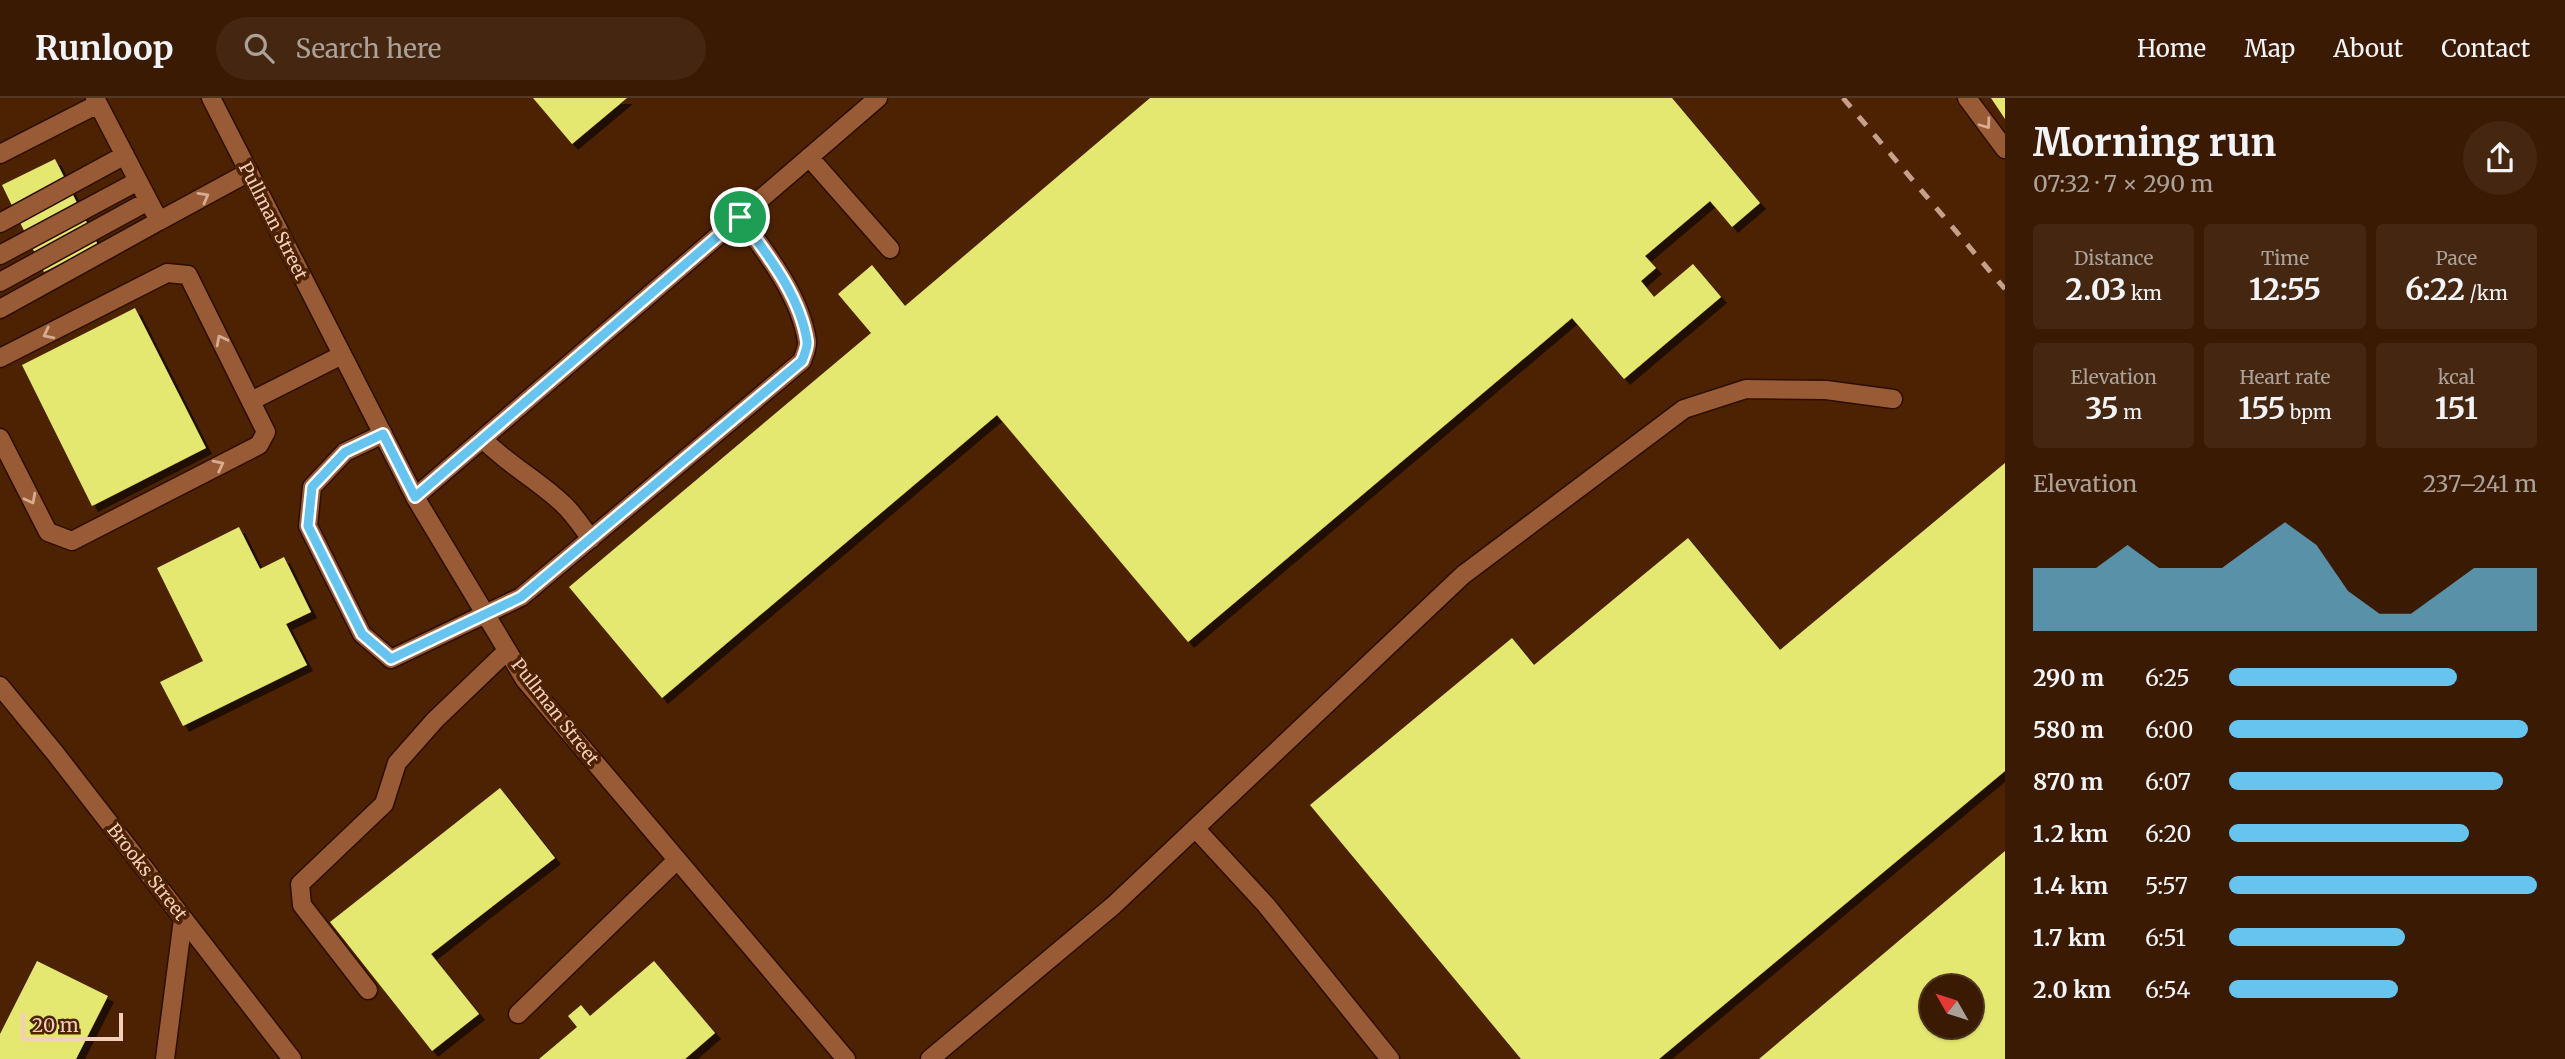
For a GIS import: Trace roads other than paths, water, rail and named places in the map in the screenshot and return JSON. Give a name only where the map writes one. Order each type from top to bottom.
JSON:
[{"type":"street","name":"Pullman Street","points":[[211,98],[415,497],[524,680],[846,1059]]},
{"type":"street","points":[[415,497],[878,98]]},
{"type":"street","points":[[1967,98],[2005,149]]},
{"type":"street","points":[[0,154],[97,101],[159,222]]},
{"type":"street","points":[[0,223],[125,155]]},
{"type":"street","points":[[810,157],[890,249]]},
{"type":"street","points":[[0,309],[248,172]]},
{"type":"street","points":[[0,254],[138,181]]},
{"type":"street","points":[[0,282],[148,201]]},
{"type":"street","points":[[383,434],[345,452],[312,487],[308,526],[362,634],[391,659],[484,612],[521,597],[802,361],[808,343],[794,301],[772,262],[740,217]]},
{"type":"street","points":[[0,358],[167,274],[188,275],[266,432],[259,445],[72,541],[48,532],[0,438]]},
{"type":"street","points":[[251,401],[342,355]]},
{"type":"street","points":[[930,1059],[1114,905],[1463,575],[1684,410],[1746,389],[1826,390],[1893,399]]},
{"type":"street","points":[[483,439],[505,461],[565,506],[591,539]]},
{"type":"street","points":[[368,990],[302,905],[300,884],[384,804],[397,762],[435,720],[508,652]]},
{"type":"street","name":"Brooks Street","points":[[0,686],[292,1059]]},
{"type":"street","points":[[1195,828],[1266,905],[1390,1059]]},
{"type":"street","points":[[518,1014],[677,860]]},
{"type":"street","points":[[165,1059],[183,919]]},
{"type":"railway","points":[[1843,98],[2005,289]]}]
